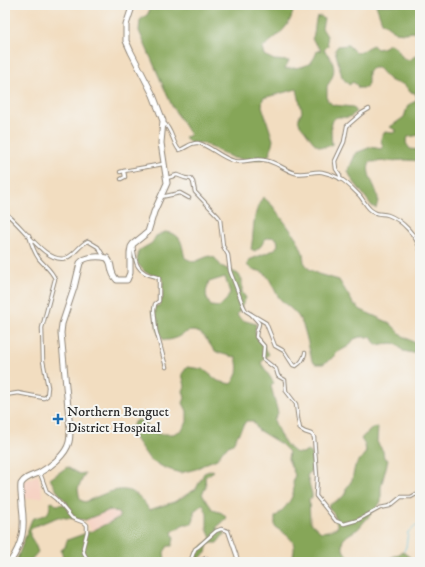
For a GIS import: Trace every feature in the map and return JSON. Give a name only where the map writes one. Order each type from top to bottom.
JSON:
[{"type":"highway","points":[[10,562],[20,545],[23,533],[24,517],[21,484],[26,479],[40,472],[52,463],[69,444],[70,437],[61,333],[62,324],[74,288],[80,263],[85,259],[104,257],[110,261],[112,275],[117,280],[127,280],[130,273],[130,253],[133,244],[148,232],[167,183],[161,143],[163,121],[153,95],[126,41],[126,25],[133,5]]},
{"type":"street","points":[[340,179],[335,161],[344,142],[347,126],[369,109]]},
{"type":"street","points":[[163,121],[168,126],[172,140],[179,150],[182,150],[191,144],[200,143],[226,159],[233,161],[241,162],[264,160],[294,173],[302,174],[323,172],[340,179],[361,197],[371,211],[378,214],[388,214],[399,222],[416,239],[420,250]]},
{"type":"street","points":[[120,172],[164,164]]},
{"type":"street","points":[[121,179],[125,178],[124,171]]},
{"type":"street","points":[[166,178],[177,175],[191,179],[195,192],[218,216],[222,229],[222,244],[228,255],[230,271],[246,311],[266,323],[267,329],[273,338],[275,346],[284,351],[293,365],[296,366],[299,364],[304,358],[304,353]]},
{"type":"street","points":[[160,198],[180,193],[189,198]]},
{"type":"street","points":[[5,213],[12,217],[47,253],[58,259],[69,256],[83,243],[88,241],[98,247],[104,257]]},
{"type":"street","points":[[5,395],[18,393],[44,398],[48,391],[48,383],[43,361],[42,332],[55,279],[53,274],[38,258],[32,246],[29,235]]},
{"type":"street","points":[[133,244],[135,261],[138,268],[144,273],[159,278],[159,301],[155,304],[154,310],[156,330],[166,367]]},
{"type":"street","points":[[251,314],[259,323],[256,331],[256,337],[264,346],[263,360],[276,369],[278,376],[285,380],[286,390],[296,404],[300,429],[314,437],[317,476],[316,496],[332,517],[344,524],[354,521],[380,508],[390,506],[401,496],[411,497],[420,492]]},
{"type":"street","points":[[40,472],[47,492],[58,501],[72,518],[86,523],[87,532],[83,548],[88,562]]},
{"type":"street","points":[[190,562],[196,549],[216,531],[222,529],[228,531],[230,535],[237,557],[233,562]]},
{"type":"street","points":[[198,562],[206,558]]},
{"type":"street","points":[[161,562],[166,562]]},
{"type":"shaded area","points":[[38,475],[43,497],[23,499],[22,484],[24,481]]},
{"type":"shaded area","points":[[110,510],[118,512],[121,517],[92,531],[85,520]]},
{"type":"green space","points":[[150,5],[294,5],[293,13],[287,25],[279,34],[262,48],[264,55],[274,60],[289,61],[285,69],[301,67],[309,64],[315,57],[317,51],[321,50],[312,39],[317,17],[321,16],[324,19],[322,28],[327,36],[328,46],[324,50],[331,59],[334,68],[334,72],[327,86],[327,100],[333,105],[353,107],[356,111],[352,116],[335,118],[332,122],[331,131],[332,145],[327,147],[319,146],[313,142],[299,123],[299,118],[302,112],[297,89],[263,98],[262,106],[273,140],[270,154],[263,159],[249,160],[233,158],[202,143],[190,143],[185,137],[190,135],[172,106],[139,31],[140,20],[148,14]]},
{"type":"green space","points":[[376,5],[420,5],[420,29],[415,32],[396,32],[382,22]]},
{"type":"green space","points":[[390,44],[396,47],[403,58],[410,60],[415,56],[420,57],[420,135],[408,137],[406,143],[410,149],[420,150],[420,161],[407,160],[370,162],[370,176],[378,199],[376,208],[372,206],[351,178],[348,171],[356,153],[371,147],[381,149],[383,146],[381,140],[382,135],[385,132],[393,133],[397,131],[390,127],[404,117],[408,105],[416,101],[417,97],[415,93],[410,92],[405,85],[390,80],[378,68],[373,68],[368,71],[368,83],[366,88],[358,88],[353,82],[349,85],[342,77],[335,50],[338,46],[348,45],[356,53],[361,52],[373,45],[377,49]]},
{"type":"green space","points":[[263,197],[272,205],[297,239],[303,253],[304,262],[309,269],[318,274],[339,280],[353,303],[361,310],[390,323],[403,336],[420,346],[420,353],[418,354],[403,351],[396,344],[392,343],[376,345],[371,337],[360,337],[354,339],[349,346],[338,352],[323,364],[316,364],[312,360],[301,320],[293,310],[280,299],[265,274],[261,271],[251,269],[247,265],[249,260],[274,250],[278,245],[277,239],[271,237],[265,239],[261,246],[255,251],[251,249],[255,217]]},
{"type":"green space","points":[[165,232],[175,235],[182,244],[185,258],[194,262],[209,256],[215,258],[221,266],[238,274],[242,279],[242,292],[246,298],[237,315],[242,320],[256,324],[255,333],[269,354],[261,363],[274,383],[271,386],[278,413],[274,420],[282,439],[291,449],[296,452],[302,453],[308,451],[311,453],[313,468],[307,476],[312,494],[312,498],[309,499],[310,522],[321,532],[338,527],[334,514],[328,506],[344,495],[352,480],[355,466],[366,452],[365,445],[361,439],[372,428],[378,427],[377,442],[383,451],[384,458],[388,460],[381,487],[381,502],[358,529],[343,540],[342,545],[344,552],[357,562],[291,562],[294,545],[289,537],[275,527],[275,517],[288,504],[293,492],[293,480],[295,475],[288,459],[289,452],[281,444],[258,430],[253,421],[246,421],[233,443],[223,450],[217,459],[196,469],[180,473],[165,468],[150,460],[136,440],[132,428],[134,422],[139,420],[147,424],[151,432],[159,434],[173,434],[182,430],[187,422],[187,411],[183,403],[185,398],[183,391],[185,386],[182,374],[187,367],[203,369],[218,381],[231,384],[235,378],[238,368],[236,357],[215,351],[206,338],[200,333],[189,331],[177,338],[169,340],[164,340],[161,336],[157,329],[156,319],[152,312],[155,306],[159,306],[162,298],[163,280],[145,272],[137,263],[138,251],[152,243],[156,236]],"holes":[[[225,277],[230,293],[227,299],[219,307],[211,306],[206,295],[209,282]]]},
{"type":"green space","points":[[67,467],[79,474],[85,473],[78,489],[80,500],[85,502],[112,491],[128,491],[135,494],[142,500],[149,510],[174,502],[196,489],[204,473],[212,470],[214,471],[205,477],[206,487],[202,494],[213,510],[222,513],[227,518],[216,528],[225,533],[217,543],[208,543],[206,553],[196,561],[197,552],[211,538],[207,529],[207,514],[203,504],[194,511],[194,519],[192,524],[184,524],[172,532],[174,539],[172,546],[168,546],[164,552],[165,560],[154,562],[64,562],[61,550],[65,547],[67,540],[92,531],[120,517],[118,512],[110,510],[85,520],[58,517],[35,526],[30,530],[30,536],[38,552],[29,562],[16,562],[32,519],[45,515],[49,511],[50,503],[53,502],[56,505],[68,504],[57,491],[50,479]]},
{"type":"green space","points":[[403,552],[411,558],[407,562],[362,562],[386,560]]},
{"type":"waterway","points":[[404,551],[408,532],[415,526],[420,526]]},
{"type":"place","name":"Northern Benguet District Hospital","points":[[58,419]]}]
